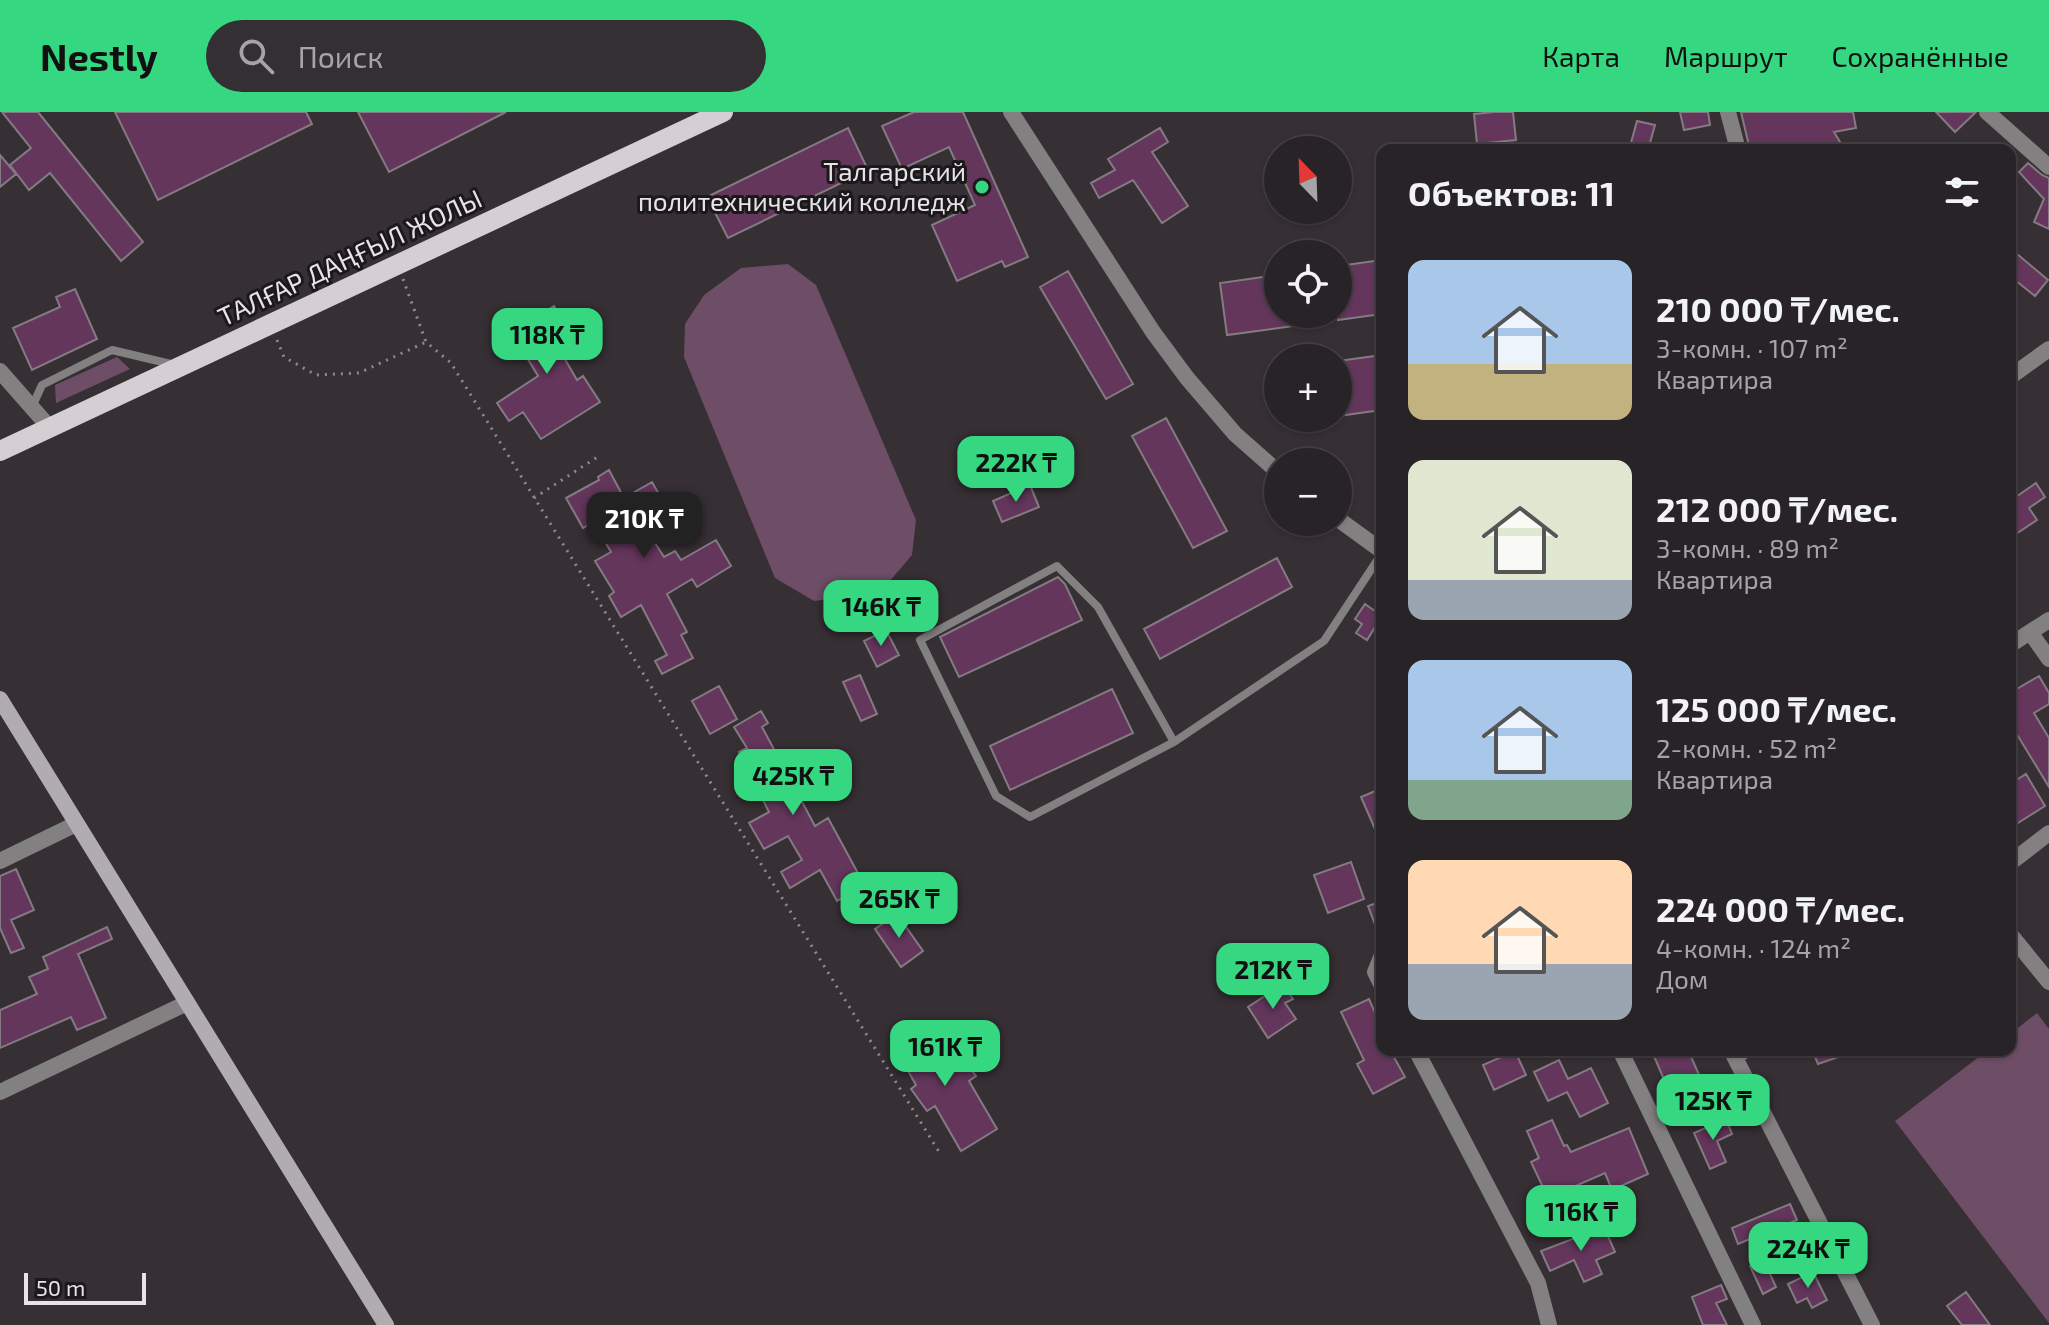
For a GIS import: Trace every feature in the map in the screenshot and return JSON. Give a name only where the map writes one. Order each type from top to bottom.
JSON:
[{"type":"main road","name":"ТАЛҒАР ДАҢҒЫЛ ЖОЛЫ","points":[[0,451],[723,112]]},
{"type":"street","points":[[1011,112],[1153,332],[1235,434],[1264,460]]},
{"type":"street","points":[[1728,112],[1736,144]]},
{"type":"street","points":[[1987,112],[2049,167]]},
{"type":"street","points":[[2016,373],[2049,349]]},
{"type":"street","points":[[0,371],[50,428]]},
{"type":"street","points":[[1352,530],[1376,548]]},
{"type":"street","points":[[2016,641],[2049,620]]},
{"type":"street","points":[[2030,632],[2049,659]]},
{"type":"street","points":[[1,704],[386,1325]]},
{"type":"street","points":[[0,861],[76,824]]},
{"type":"street","points":[[2016,858],[2049,833]]},
{"type":"street","points":[[2016,941],[2049,982]]},
{"type":"street","points":[[0,1092],[187,1003]]},
{"type":"street","points":[[1419,1056],[1538,1283],[1549,1325]]},
{"type":"street","points":[[1623,1056],[1753,1325]]},
{"type":"street","points":[[1733,1056],[1872,1325]]},
{"type":"lane","points":[[32,407],[42,385],[112,350],[179,367]]},
{"type":"lane","points":[[1174,742],[1098,607],[1057,566],[920,640],[996,796],[1030,817],[1174,742],[1324,641],[1376,561]]},
{"type":"path","points":[[398,264],[426,342],[451,363],[941,1155]]},
{"type":"path","points":[[271,324],[284,357],[316,375],[359,373],[426,342]]},
{"type":"path","points":[[534,498],[599,456]]},
{"type":"shaded area","points":[[788,264],[816,285],[916,520],[912,555],[889,582],[869,594],[814,601],[775,578],[684,357],[685,324],[704,295],[741,268]]},
{"type":"shaded area","points":[[117,357],[130,369],[56,403],[55,385]]},
{"type":"shaded area","points":[[2037,1013],[2049,1029],[2049,1323],[1895,1121],[1980,1056],[2016,1056],[2016,1029]]},
{"type":"building","points":[[2,112],[38,112],[143,242],[121,261],[50,173],[29,190],[10,165],[31,148]]},
{"type":"building","points":[[115,112],[306,112],[312,124],[158,200]]},
{"type":"building","points":[[358,112],[506,112],[389,172]]},
{"type":"building","name":"Талгарский политехнический колледж","points":[[914,112],[963,112],[1028,257],[1005,267],[1002,261],[957,281],[932,225],[975,205],[949,147],[902,169],[882,126]]},
{"type":"building","points":[[1513,112],[1516,140],[1477,144],[1474,114]]},
{"type":"building","points":[[1680,112],[1708,112],[1710,125],[1684,130]]},
{"type":"building","points":[[1741,112],[1853,112],[1856,128],[1834,132],[1841,144],[1749,144]]},
{"type":"building","points":[[1936,112],[1976,112],[1955,132]]},
{"type":"building","points":[[1637,121],[1655,125],[1650,144],[1631,144]]},
{"type":"building","points":[[848,128],[868,170],[728,238],[707,197]]},
{"type":"building","points":[[1160,128],[1168,142],[1152,152],[1188,206],[1162,223],[1133,180],[1099,198],[1091,183],[1115,170],[1108,159]]},
{"type":"building","points":[[0,155],[16,174],[0,187]]},
{"type":"building","points":[[2028,163],[2049,178],[2049,229],[2034,222],[2044,199],[2019,172]]},
{"type":"building","points":[[2016,253],[2048,280],[2035,296],[2016,281]]},
{"type":"building","points":[[1376,261],[1376,315],[1352,318],[1352,264]]},
{"type":"building","points":[[1068,271],[1133,384],[1106,399],[1040,287]]},
{"type":"building","points":[[1264,277],[1264,328],[1279,328],[1227,335],[1220,283]]},
{"type":"building","points":[[75,289],[97,339],[32,370],[13,328],[60,307],[56,297]]},
{"type":"building","points":[[554,306],[577,345],[562,354],[577,380],[583,376],[600,402],[541,439],[523,412],[509,421],[497,403],[538,376],[520,346],[511,352],[502,337]]},
{"type":"building","points":[[1376,356],[1376,411],[1352,414],[1352,359]]},
{"type":"building","points":[[1166,418],[1227,531],[1193,548],[1132,436]]},
{"type":"building","points":[[609,470],[624,498],[652,482],[668,510],[643,524],[664,557],[675,551],[681,560],[716,540],[731,566],[697,587],[692,579],[667,594],[687,632],[681,635],[693,658],[662,674],[655,661],[667,655],[641,605],[621,617],[609,596],[614,592],[595,561],[611,552],[593,522],[583,528],[566,498],[599,480],[598,477]]},
{"type":"building","points":[[2036,483],[2045,497],[2029,508],[2037,520],[2016,534],[2016,497]]},
{"type":"building","points":[[1030,485],[1039,507],[1002,522],[993,501]]},
{"type":"building","points":[[1277,558],[1292,587],[1160,659],[1144,629]]},
{"type":"building","points":[[1058,577],[1065,584],[1082,620],[959,677],[940,637]]},
{"type":"building","points":[[1365,604],[1376,612],[1376,626],[1367,640],[1356,633],[1362,624],[1355,619]]},
{"type":"building","points":[[886,630],[899,655],[877,667],[864,641]]},
{"type":"building","points":[[860,675],[877,714],[861,721],[843,682]]},
{"type":"building","points":[[2039,676],[2049,693],[2049,704],[2034,713],[2049,738],[2049,787],[2016,733],[2016,689]]},
{"type":"building","points":[[719,686],[737,719],[710,734],[692,701]]},
{"type":"building","points":[[1112,689],[1133,733],[1010,790],[990,746]]},
{"type":"building","points":[[761,711],[768,723],[762,727],[815,826],[828,818],[865,886],[837,901],[820,870],[790,888],[781,872],[802,860],[788,836],[764,849],[749,823],[769,812],[739,752],[747,748],[734,727]]},
{"type":"building","points":[[2026,774],[2045,806],[2016,824],[2016,780]]},
{"type":"building","points":[[1376,791],[1376,831],[1361,797]]},
{"type":"building","points":[[1351,862],[1364,899],[1328,913],[1314,875]]},
{"type":"building","points":[[16,869],[34,910],[11,920],[24,948],[11,953],[0,928],[0,876]]},
{"type":"building","points":[[1376,903],[1376,927],[1368,906]]},
{"type":"building","points":[[897,914],[923,951],[901,967],[875,929]]},
{"type":"building","points":[[107,927],[112,939],[78,954],[106,1018],[77,1030],[71,1017],[0,1048],[0,1010],[37,994],[29,977],[48,969],[43,957]]},
{"type":"building","points":[[1283,984],[1293,999],[1285,1003],[1296,1019],[1268,1038],[1248,1007]]},
{"type":"building","points":[[1369,999],[1376,1015],[1376,1056],[1393,1056],[1405,1077],[1373,1094],[1357,1064],[1364,1060],[1341,1012]]},
{"type":"building","points":[[921,1024],[944,1065],[959,1054],[976,1076],[969,1081],[997,1129],[961,1151],[935,1106],[927,1111],[911,1089],[916,1085],[891,1041]]},
{"type":"building","points":[[1504,1056],[1517,1056],[1526,1075],[1494,1090],[1483,1065]]},
{"type":"building","points":[[1654,1056],[1691,1056],[1700,1077],[1681,1085],[1678,1078],[1666,1084]]},
{"type":"building","points":[[1815,1056],[1841,1056],[1818,1064]]},
{"type":"building","points":[[1559,1060],[1568,1079],[1591,1068],[1608,1103],[1580,1117],[1567,1092],[1548,1101],[1534,1072]]},
{"type":"building","points":[[1726,1119],[1732,1134],[1717,1141],[1726,1162],[1710,1169],[1694,1133]]},
{"type":"building","points":[[1552,1120],[1564,1146],[1567,1145],[1571,1152],[1629,1128],[1648,1174],[1612,1190],[1605,1173],[1548,1198],[1531,1162],[1539,1158],[1527,1131]]},
{"type":"building","points":[[1790,1204],[1797,1220],[1738,1244],[1732,1228]]},
{"type":"building","points":[[1604,1227],[1615,1252],[1596,1260],[1602,1274],[1584,1282],[1574,1260],[1550,1271],[1541,1251]]},
{"type":"building","points":[[1763,1259],[1776,1287],[1763,1294],[1750,1266]]},
{"type":"building","points":[[1813,1272],[1827,1300],[1812,1308],[1807,1298],[1797,1303],[1788,1284]]},
{"type":"building","points":[[1721,1285],[1727,1299],[1716,1303],[1727,1325],[1703,1325],[1692,1297]]},
{"type":"building","points":[[1966,1292],[1990,1325],[1962,1325],[1947,1306]]},
{"type":"place","name":"Талгарский политехнический колледж","points":[[982,187]]}]
